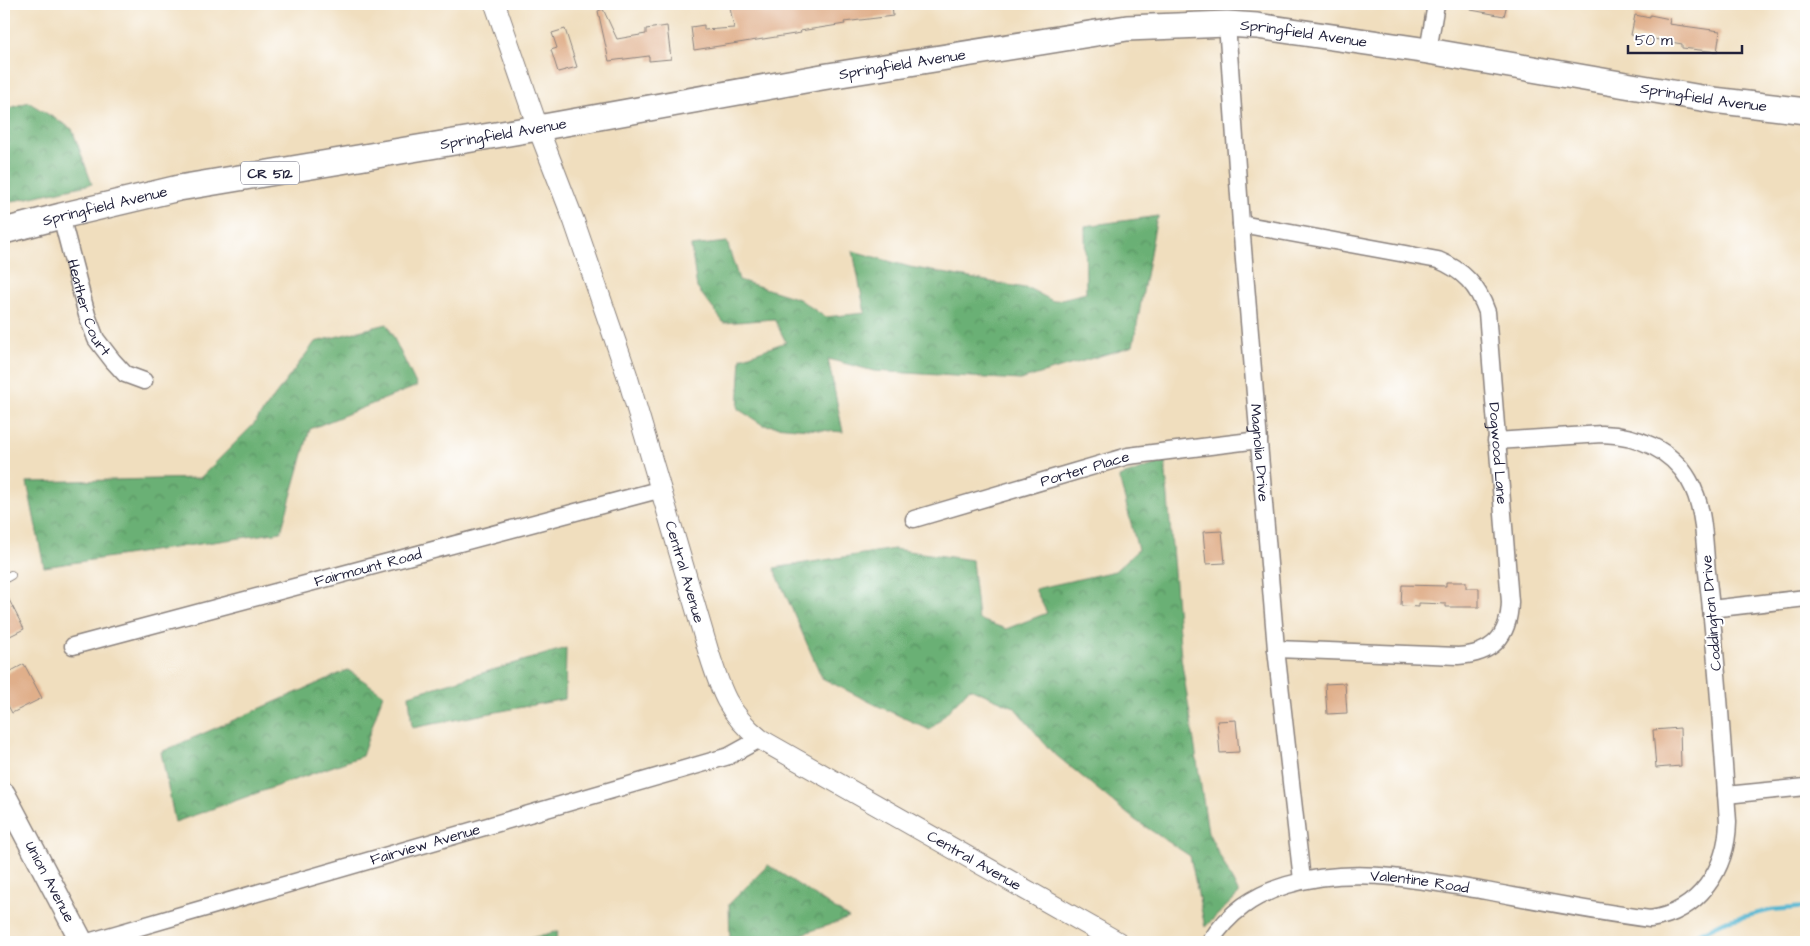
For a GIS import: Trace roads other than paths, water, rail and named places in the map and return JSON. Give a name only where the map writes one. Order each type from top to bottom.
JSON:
[{"type":"main road","name":"Springfield Avenue","points":[[4,232],[61,216],[179,188],[538,128],[822,77],[1127,28],[1227,24],[1257,26],[1428,52],[1713,100],[1806,110]]},
{"type":"main road","name":"Union Avenue","points":[[4,794],[82,942]]},
{"type":"street","name":"Central Avenue","points":[[495,4],[538,128],[574,221],[627,375],[721,692],[738,720],[760,739],[1118,942]]},
{"type":"street","points":[[1428,52],[1436,4]]},
{"type":"street","name":"Magnolia Drive","points":[[1227,24],[1241,224],[1276,649],[1302,880]]},
{"type":"street","name":"Heather Court","points":[[61,216],[85,307],[96,339],[125,374],[144,380]]},
{"type":"street","name":"Dogwood Lane","points":[[1241,224],[1438,260],[1452,265],[1474,285],[1482,298],[1487,312],[1510,602],[1510,617],[1499,640],[1487,649],[1473,655],[1458,656],[1276,649]]},
{"type":"street","name":"Coddington Drive","points":[[1496,441],[1602,434],[1620,435],[1649,444],[1671,459],[1690,480],[1699,503],[1712,609],[1728,835],[1724,855],[1715,875],[1707,886],[1686,905],[1664,917],[1650,918]]},
{"type":"street","name":"Porter Place","points":[[914,519],[1128,456],[1259,440]]},
{"type":"street","name":"Fairmount Road","points":[[73,646],[662,489]]},
{"type":"street","points":[[1712,609],[1806,598]]},
{"type":"street","name":"Fairview Avenue","points":[[88,942],[729,756],[760,739]]},
{"type":"street","points":[[1726,795],[1806,787]]},
{"type":"street","name":"Valentine Road","points":[[1210,942],[1226,920],[1239,908],[1268,892],[1302,880],[1339,875],[1378,875],[1650,918]]},
{"type":"waterway","points":[[1681,942],[1726,921],[1771,910],[1806,907]]}]
